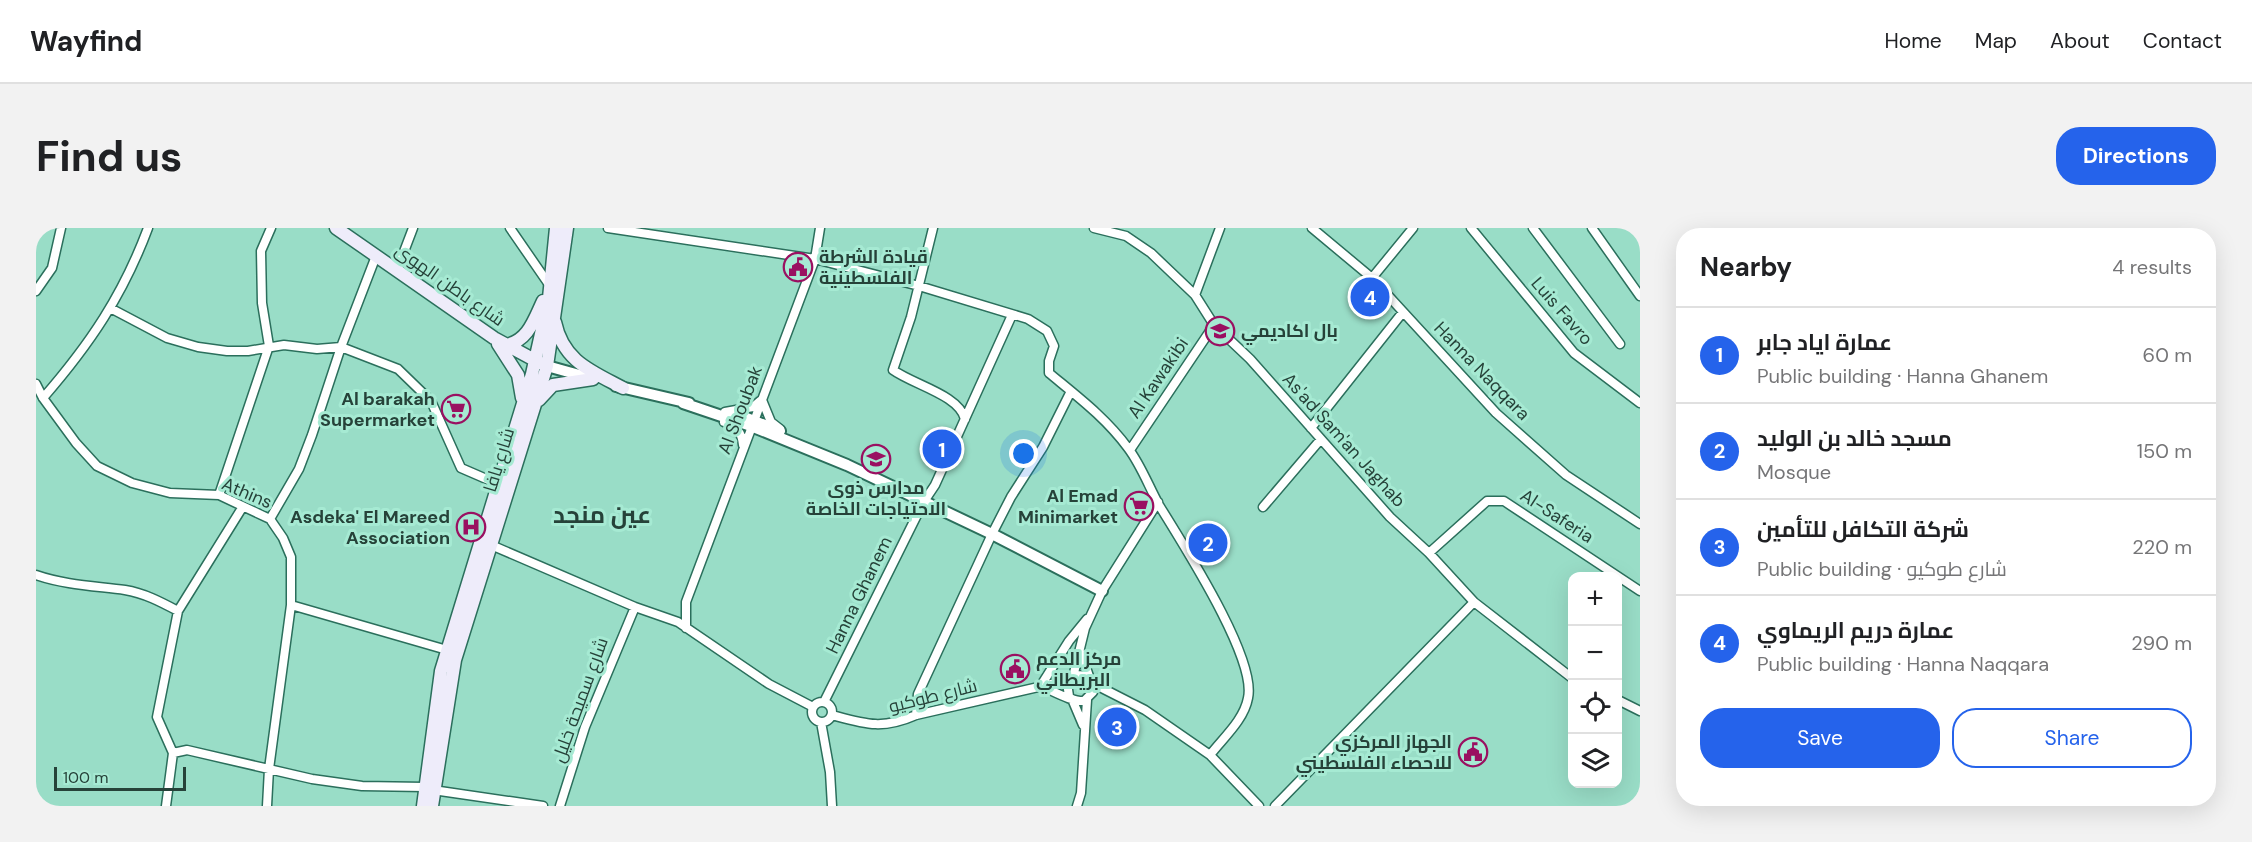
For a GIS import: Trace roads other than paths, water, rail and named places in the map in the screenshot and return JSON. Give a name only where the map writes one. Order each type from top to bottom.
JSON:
[{"type":"main road","name":"شارع باطن الهوى","points":[[336,228],[494,338],[541,363]]},
{"type":"main road","name":"شارع يافا","points":[[423,806],[429,788],[449,684],[535,406],[556,228]]},
{"type":"main road","name":"شارع يافا","points":[[432,806],[429,788],[436,701],[447,650],[521,407],[541,363],[554,315],[567,228]]},
{"type":"main road","points":[[506,345],[520,340],[525,335],[550,286]]},
{"type":"main road","points":[[554,315],[561,342],[578,365],[623,388]]},
{"type":"main road","points":[[494,338],[518,375],[521,407]]},
{"type":"main road","points":[[535,406],[553,385],[593,379]]},
{"type":"street","points":[[36,291],[51,268],[61,228]]},
{"type":"street","points":[[43,398],[72,364],[112,309],[148,228]]},
{"type":"street","points":[[219,495],[269,346],[262,303],[261,250],[271,228]]},
{"type":"street","points":[[397,270],[413,228]]},
{"type":"street","points":[[510,228],[550,286]]},
{"type":"street","points":[[608,228],[815,259],[919,286],[1028,319],[1047,331],[1054,346],[1049,361],[1049,373],[1098,412],[1130,450],[1219,606],[1249,681],[1249,697],[1243,713],[1210,755]]},
{"type":"street","name":"Al Shoubak","points":[[666,619],[680,612],[686,602],[815,259],[820,228]]},
{"type":"street","points":[[933,228],[919,286],[893,370],[909,381],[954,401],[962,410],[965,420]]},
{"type":"street","name":"As'ad Sam'an Jaghab","points":[[1094,228],[1126,236],[1151,253],[1195,295],[1214,325],[1250,358],[1390,517],[1474,602],[1568,675]]},
{"type":"street","points":[[1195,295],[1220,228]]},
{"type":"street","name":"Hanna Naqqara","points":[[1312,228],[1372,278],[1496,413],[1566,475],[1640,524]]},
{"type":"street","points":[[1372,278],[1413,228]]},
{"type":"street","name":"Luis Favro","points":[[1471,228],[1574,353],[1640,403]]},
{"type":"street","points":[[1533,228],[1620,344]]},
{"type":"street","points":[[1592,228],[1640,296]]},
{"type":"street","points":[[270,519],[306,452],[341,347],[376,256]]},
{"type":"street","points":[[112,309],[167,338],[198,346],[248,351],[284,345],[317,349],[341,347],[398,369],[431,401],[460,468],[498,484]]},
{"type":"street","points":[[1311,428],[1403,312]]},
{"type":"street","name":"Hanna Ghanem","points":[[824,702],[923,503],[935,485],[1012,315]]},
{"type":"street","name":"Al Kawakibi","points":[[1130,450],[1214,325]]},
{"type":"street","points":[[541,363],[623,388],[725,412],[847,465]]},
{"type":"street","name":"Athins","points":[[36,384],[43,398],[97,466],[132,483],[170,493],[219,495],[242,508],[270,519],[291,557],[291,606],[269,769],[267,806]]},
{"type":"street","points":[[916,716],[918,694],[992,534],[1011,497],[1043,447],[1071,391]]},
{"type":"street","points":[[725,412],[753,407],[762,398],[771,422],[782,432]]},
{"type":"street","points":[[683,403],[782,432],[923,503],[992,534],[1102,591]]},
{"type":"street","points":[[701,410],[707,416],[735,426],[742,436],[743,448]]},
{"type":"street","points":[[1263,507],[1321,440]]},
{"type":"street","name":"Al-Saferia","points":[[1429,554],[1487,501],[1504,501],[1640,591]]},
{"type":"street","points":[[1083,726],[1066,688],[1081,653],[1082,641],[1102,591],[1158,502]]},
{"type":"street","points":[[166,806],[173,753],[157,717],[178,611],[242,508]]},
{"type":"street","points":[[491,545],[686,628],[769,684],[813,707]]},
{"type":"street","points":[[36,575],[88,587],[126,590],[153,598],[178,611]]},
{"type":"street","name":"Al Shoubak","points":[[686,602],[686,628]]},
{"type":"street","points":[[1275,806],[1474,602]]},
{"type":"street","points":[[291,606],[447,650]]},
{"type":"street","name":"شارع سميحة خليل","points":[[560,806],[585,727],[635,607]]},
{"type":"street","points":[[1093,612],[1069,641],[1041,688],[1080,702],[1107,691]]},
{"type":"street","points":[[1077,806],[1081,793],[1083,726],[1091,681],[1081,653]]},
{"type":"street","points":[[1071,678],[1082,675],[1107,691],[1146,710],[1210,755],[1259,806]]},
{"type":"street","name":"شارع طوكيو","points":[[832,715],[882,726],[896,724],[916,716],[1041,688],[1071,678]]},
{"type":"street","points":[[821,722],[832,715],[830,705],[817,702],[813,707],[813,717],[821,722],[830,772],[832,806]]},
{"type":"street","points":[[1622,702],[1640,711]]},
{"type":"street","points":[[173,753],[187,750],[312,779],[362,786],[429,788],[543,806]]},
{"type":"place","name":"قيادة الشرطة الفلسطينية","points":[[798,267]]},
{"type":"place","name":"عمارة دريم الريماوي","points":[[1370,297]]},
{"type":"place","name":"بال اكاديمي","points":[[1220,331]]},
{"type":"place","name":"Al barakah Supermarket","points":[[456,409]]},
{"type":"place","name":"عمارة اياد جابر","points":[[942,449]]},
{"type":"place","name":"مدارس ذوي الاحتياجات الخاصة","points":[[876,459]]},
{"type":"place","name":"Al Emad Minimarket","points":[[1139,506]]},
{"type":"place","name":"Asdeka' El Mareed Association","points":[[471,527]]},
{"type":"place","name":"مسجد خالد بن الوليد","points":[[1208,543]]},
{"type":"place","name":"مركز الدعم البريطاني","points":[[1015,669]]},
{"type":"place","name":"شركة التكافل للتأمين","points":[[1117,727]]},
{"type":"place","name":"الجهاز المركزي للاحصاء الفلسطيني","points":[[1473,752]]},
{"type":"district","name":"عين منجد","points":[[602,514]]}]
